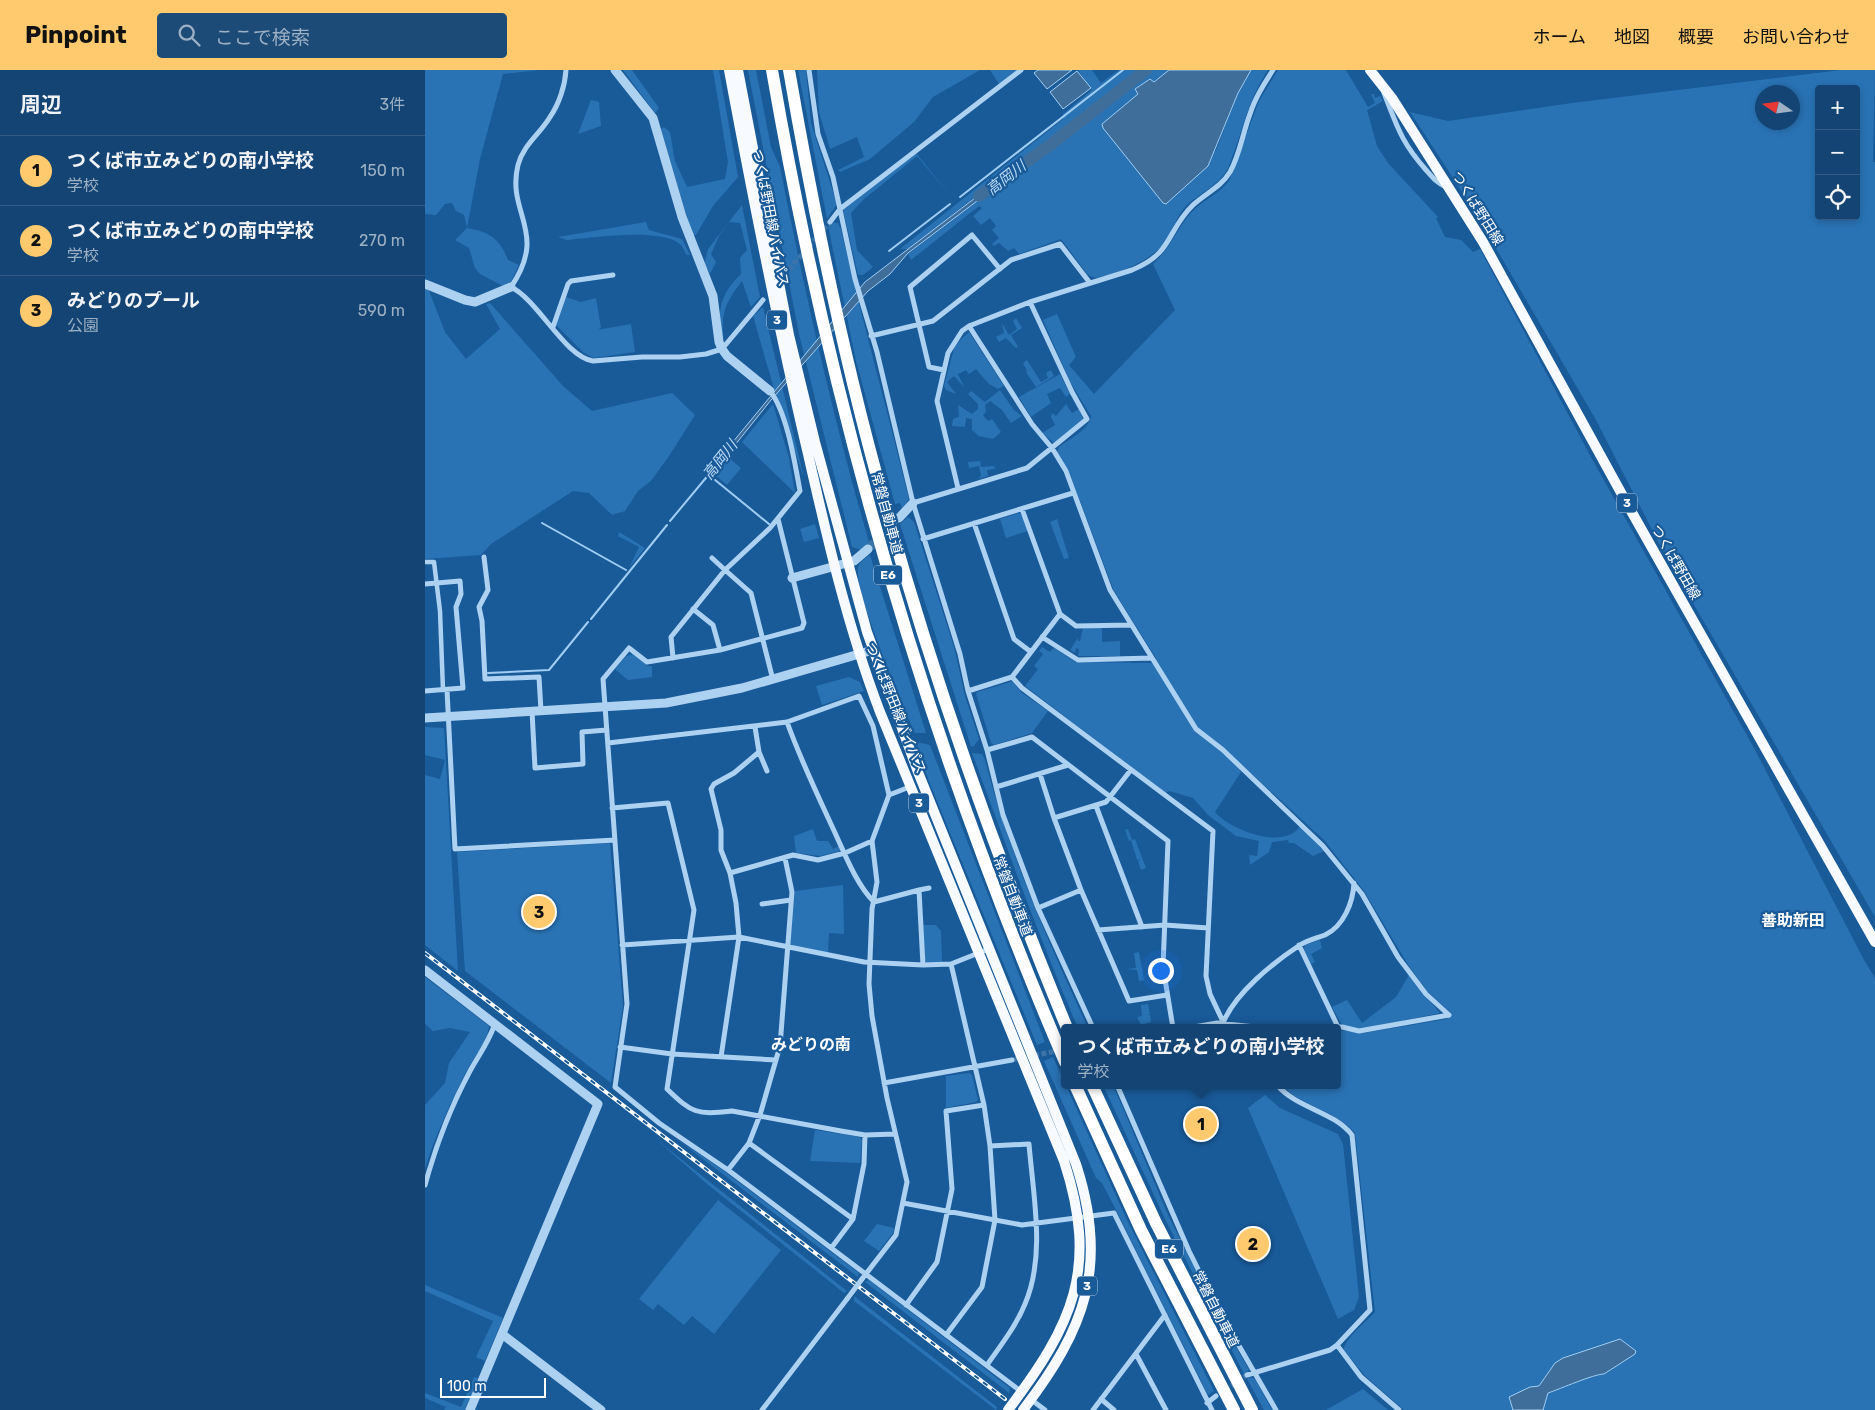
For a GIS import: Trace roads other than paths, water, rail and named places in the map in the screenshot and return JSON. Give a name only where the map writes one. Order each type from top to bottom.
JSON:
[{"type":"highway","name":"常磐自動車道","points":[[773,70],[788,162],[816,295],[843,410],[897,604],[953,776],[987,870],[1025,968],[1061,1053]]},
{"type":"highway","name":"常磐自動車道","points":[[789,70],[832,293],[878,481],[912,600],[1003,866],[1065,1024]]},
{"type":"highway","name":"E6","points":[[1077,1089],[1141,1230],[1234,1410]]},
{"type":"highway","name":"常磐自動車道","points":[[1094,1089],[1155,1222],[1252,1410]]},
{"type":"main road","name":"つくば野田線バイパス","points":[[729,70],[779,330],[834,567],[859,655],[880,712],[912,786],[1064,1161],[1073,1190],[1078,1217],[1079,1267],[1071,1306],[1055,1344],[1008,1410]]},
{"type":"main road","name":"つくば野田線バイパス","points":[[738,70],[787,326],[847,563],[873,650],[917,772],[991,948],[1076,1164],[1090,1215],[1092,1256],[1080,1317],[1062,1353],[1023,1410]]},
{"type":"main road","name":"つくば野田線","points":[[1370,70],[1450,189],[1483,242],[1630,509],[1875,942]]},
{"type":"street","points":[[425,284],[465,300],[475,302],[511,287],[522,270],[528,246],[527,228],[517,196],[518,163],[526,147],[555,109],[561,94],[566,70]]},
{"type":"street","points":[[615,70],[653,118],[682,218],[713,296],[719,342],[722,349],[727,356],[770,391],[777,400],[794,459],[800,491],[778,519],[725,570],[671,637],[673,658]]},
{"type":"street","points":[[809,70],[816,126],[833,177],[913,503],[960,654],[968,690],[987,750],[1003,815],[1038,908],[1091,1024]]},
{"type":"street","points":[[829,222],[840,209],[1021,70]]},
{"type":"street","points":[[958,488],[937,400],[944,370],[954,342],[969,326],[1030,302],[1149,263],[1170,242],[1184,215],[1220,184],[1230,172],[1250,112],[1273,70]]},
{"type":"street","points":[[944,370],[929,367],[910,288],[972,235],[999,269]]},
{"type":"street","points":[[871,336],[933,321],[1011,260],[1060,244],[1090,283]]},
{"type":"street","points":[[553,327],[567,284],[613,275]]},
{"type":"street","points":[[511,287],[523,295],[573,349],[590,361],[642,357],[680,358],[706,354],[722,349],[763,300]]},
{"type":"street","points":[[899,518],[913,503],[1027,468],[1087,419],[1072,392],[1030,302]]},
{"type":"street","points":[[969,326],[1031,424],[1052,448],[1065,471],[1110,590],[1196,728],[1223,750],[1323,846],[1354,883],[1397,957],[1426,994],[1449,1015],[1359,1031],[1341,1028]]},
{"type":"street","points":[[923,539],[1073,493]]},
{"type":"street","points":[[1022,509],[1060,614],[1076,626],[1131,624]]},
{"type":"street","points":[[778,519],[804,623],[802,628],[720,650],[647,662],[629,648],[603,679],[627,1004],[615,1088],[659,1123],[729,1170],[1045,1410]]},
{"type":"street","points":[[974,524],[1014,639],[1031,652]]},
{"type":"street","points":[[793,578],[854,561],[869,549]]},
{"type":"street","points":[[484,556],[487,590],[479,607],[482,621],[485,679],[539,677],[535,768],[583,764],[582,732],[607,730]]},
{"type":"street","points":[[712,558],[751,593],[773,680]]},
{"type":"street","points":[[425,562],[434,562],[449,716],[455,849],[615,840]]},
{"type":"street","points":[[425,584],[460,581],[461,594],[456,607],[463,688],[425,691]]},
{"type":"street","points":[[693,609],[713,625],[720,650]]},
{"type":"street","points":[[968,690],[1012,677],[1060,614]]},
{"type":"street","points":[[1042,637],[1078,660],[1151,658]]},
{"type":"street","points":[[425,718],[666,703],[773,680],[873,650]]},
{"type":"street","points":[[1012,677],[1022,688],[1130,771],[1213,831],[1206,976],[1223,1024]]},
{"type":"street","points":[[608,743],[787,722],[859,696],[873,726],[889,795],[873,841],[877,882],[869,963],[870,1006],[884,1083],[907,1182],[903,1203],[896,1235],[762,1410]]},
{"type":"street","points":[[787,722],[799,756],[845,853],[868,896],[874,902]]},
{"type":"street","points":[[755,727],[759,752],[767,771]]},
{"type":"street","points":[[987,750],[1032,737],[1168,841],[1163,968],[1172,1024]]},
{"type":"street","points":[[721,1057],[739,937],[736,903],[730,873],[721,850],[721,830],[711,789],[714,784],[733,773],[759,752]]},
{"type":"street","points":[[996,787],[1068,765]]},
{"type":"street","points":[[1053,818],[1106,802],[1130,771]]},
{"type":"street","points":[[1040,774],[1053,818],[1081,890],[1129,1001],[1167,995]]},
{"type":"street","points":[[889,795],[912,786]]},
{"type":"street","points":[[613,808],[668,803],[694,910],[667,1089],[689,1110],[714,1113],[732,1110],[865,1135],[895,1134]]},
{"type":"street","points":[[1096,806],[1142,927]]},
{"type":"street","points":[[730,873],[793,855],[818,860],[845,853],[873,841]]},
{"type":"street","points":[[729,1170],[749,1143],[760,1115],[780,1046],[786,947],[792,892],[785,858]]},
{"type":"street","points":[[1224,1024],[1227,1014],[1246,989],[1299,946],[1311,939],[1326,934],[1340,922],[1349,908],[1354,883]]},
{"type":"street","points":[[874,902],[929,888]]},
{"type":"street","points":[[919,890],[923,965]]},
{"type":"street","points":[[1038,908],[1081,890]]},
{"type":"street","points":[[762,904],[791,900]]},
{"type":"street","points":[[1098,930],[1165,925],[1208,928]]},
{"type":"street","points":[[622,946],[739,937],[869,963],[923,965],[951,964],[991,948]]},
{"type":"street","points":[[1299,946],[1337,1024]]},
{"type":"street","points":[[946,1334],[982,1287],[995,1220],[990,1146],[984,1105],[951,964]]},
{"type":"street","points":[[425,970],[598,1104],[470,1410]]},
{"type":"street","points":[[425,1185],[437,1142],[471,1070],[487,1045],[495,1024]]},
{"type":"street","points":[[620,1047],[672,1054],[776,1060]]},
{"type":"street","points":[[884,1083],[1012,1060]]},
{"type":"street","points":[[1119,1089],[1189,1252],[1219,1310],[1276,1410]]},
{"type":"street","points":[[1247,1375],[1330,1350],[1370,1310],[1352,1135],[1344,1125],[1287,1097],[1280,1089]]},
{"type":"street","points":[[906,1305],[937,1262],[952,1189],[946,1111],[984,1105]]},
{"type":"street","points":[[832,1248],[853,1219],[864,1164],[865,1135]]},
{"type":"street","points":[[749,1143],[853,1219]]},
{"type":"street","points":[[987,1365],[1014,1326],[1026,1302],[1035,1262],[1035,1223],[1029,1144],[990,1146]]},
{"type":"street","points":[[903,1203],[1022,1225],[1114,1213],[1212,1410]]},
{"type":"street","points":[[1093,1410],[1165,1315]]},
{"type":"street","points":[[502,1334],[601,1410]]},
{"type":"street","points":[[1337,1345],[1361,1377],[1399,1410]]},
{"type":"street","points":[[1136,1354],[1166,1410]]},
{"type":"street","points":[[1207,1403],[1216,1396]]},
{"type":"street","points":[[1101,1399],[1114,1410]]},
{"type":"water","points":[[1038,70],[1072,70],[1047,89],[1034,73]]},
{"type":"water","points":[[1169,70],[1251,70],[1238,93],[1208,166],[1166,204],[1163,203],[1103,128],[1102,124],[1138,94],[1135,89],[1150,79],[1154,82]]},
{"type":"water","points":[[1077,71],[1091,88],[1063,109],[1050,92]]},
{"type":"water","points":[[992,185],[993,189],[908,253],[890,274],[868,291],[771,400],[711,475],[708,472],[865,282]]},
{"type":"water","points":[[1620,1339],[1636,1351],[1635,1354],[1604,1374],[1548,1393],[1543,1410],[1513,1410],[1509,1397],[1530,1387],[1539,1386],[1555,1363],[1563,1358]]},
{"type":"waterway","points":[[960,197],[1123,70]]},
{"type":"waterway","name":"高岡川","points":[[979,196],[1050,145],[1146,70]]},
{"type":"waterway","points":[[889,251],[950,204]]},
{"type":"waterway","name":"高岡川","points":[[670,521],[710,473]]},
{"type":"waterway","points":[[709,475],[769,524]]},
{"type":"waterway","points":[[542,523],[626,570]]},
{"type":"waterway","name":"高岡川","points":[[591,619],[667,525]]},
{"type":"waterway","name":"高岡川","points":[[488,673],[549,670],[588,622]]},
{"type":"tunnel","points":[[779,281],[830,222]]},
{"type":"tunnel","points":[[868,549],[894,522]]},
{"type":"tunnel","points":[[1012,1060],[1061,1050]]},
{"type":"tunnel","points":[[1225,1390],[1247,1375]]},
{"type":"railway","points":[[425,953],[1005,1399]]},
{"type":"place","name":"みどりのプール","points":[[539,912]]},
{"type":"place","name":"つくば市立みどりの南小学校","points":[[1201,1124]]},
{"type":"place","name":"つくば市立みどりの南中学校","points":[[1253,1244]]},
{"type":"district","name":"善助新田","points":[[1793,920]]},
{"type":"district","name":"みどりの南","points":[[811,1044]]}]
